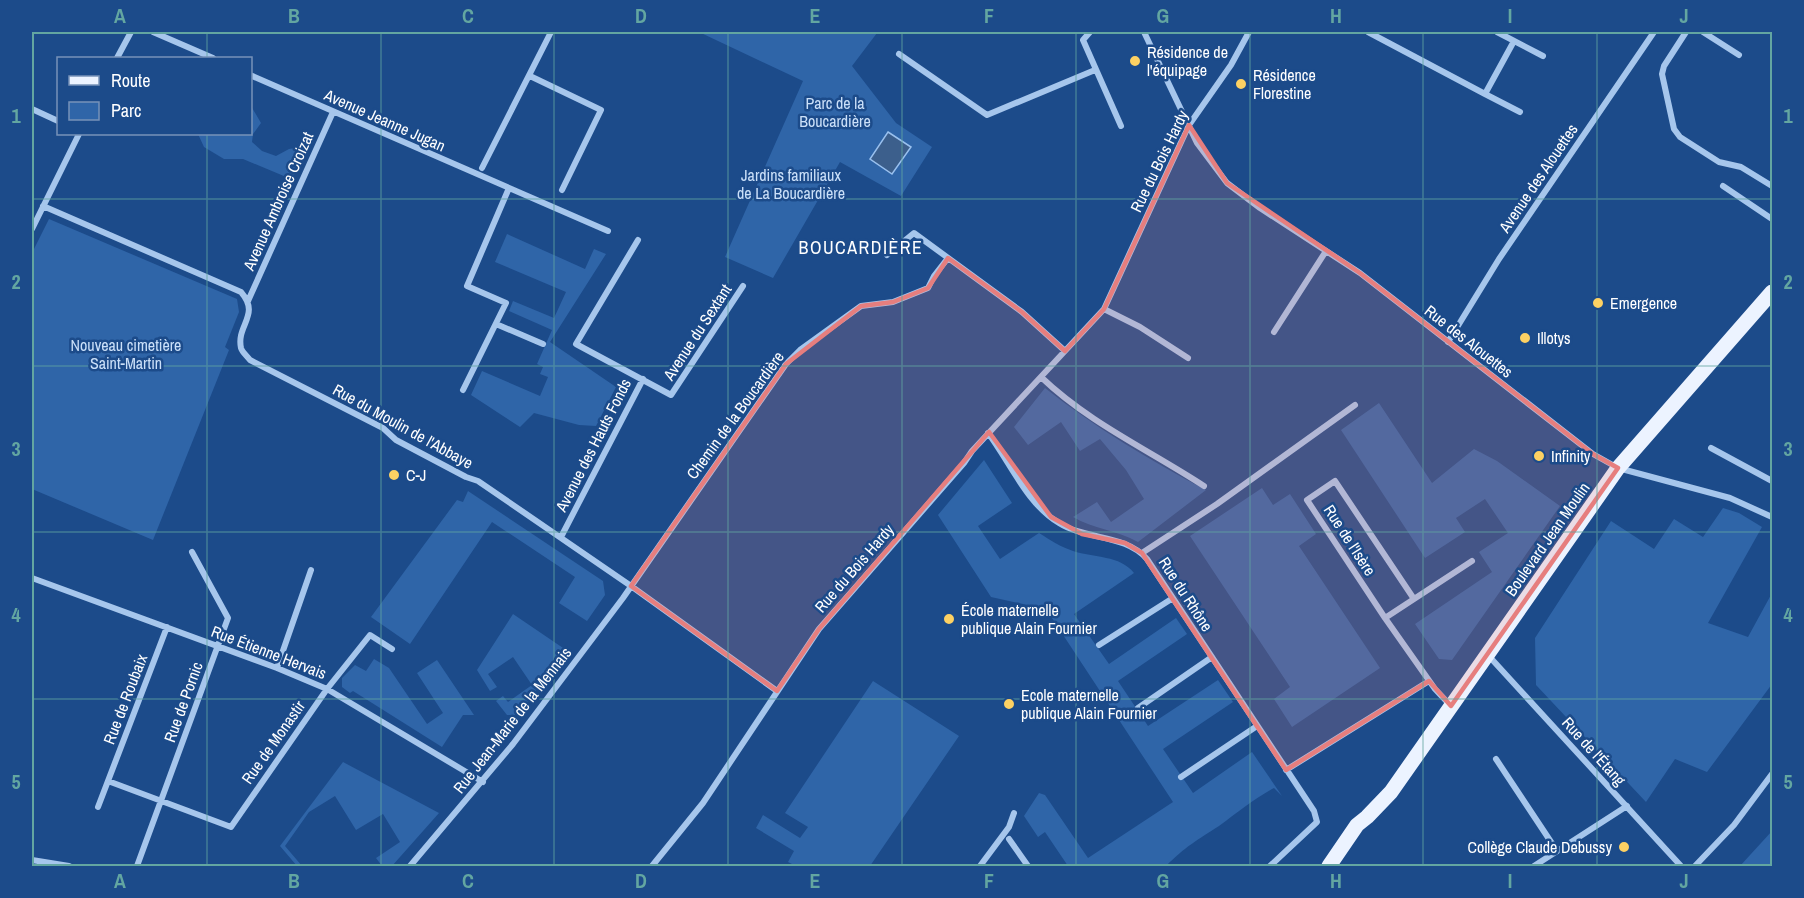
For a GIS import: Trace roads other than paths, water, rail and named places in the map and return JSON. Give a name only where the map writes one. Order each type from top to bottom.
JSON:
[{"type":"main road","name":"Boulevard Jean Moulin","points":[[1329,867],[1357,825],[1391,792],[1618,468],[1773,292]]},
{"type":"street","points":[[118,57],[131,32]]},
{"type":"street","points":[[153,32],[211,57]]},
{"type":"street","points":[[482,168],[551,32]]},
{"type":"street","points":[[1090,32],[1083,40],[1120,126]]},
{"type":"street","name":"Rue des Alouettes","points":[[1144,32],[1197,143],[1227,183],[1260,208],[1360,273],[1593,454],[1618,468],[1730,498],[1773,517]]},
{"type":"street","name":"Rue du Bois Hardy","points":[[652,867],[703,803],[819,629],[988,433],[1104,309],[1189,126],[1231,65],[1249,32]]},
{"type":"street","points":[[1368,32],[1520,112]]},
{"type":"street","points":[[1497,32],[1543,56]]},
{"type":"street","name":"Avenue des Alouettes","points":[[1448,342],[1499,259],[1654,32]]},
{"type":"street","points":[[1686,32],[1664,66],[1662,74],[1674,129],[1680,137],[1719,162],[1741,168],[1773,186]]},
{"type":"street","points":[[1703,32],[1739,55]]},
{"type":"street","points":[[1485,94],[1514,40]]},
{"type":"street","points":[[899,54],[987,115],[1095,70]]},
{"type":"street","name":"Avenue Jeanne Jugan","points":[[252,76],[608,231]]},
{"type":"street","points":[[530,76],[601,111],[562,190]]},
{"type":"street","points":[[32,109],[57,121]]},
{"type":"street","name":"Avenue Ambroise Croizat","points":[[248,301],[333,112]]},
{"type":"street","points":[[32,229],[78,135]]},
{"type":"street","points":[[1723,186],[1773,219]]},
{"type":"street","points":[[463,390],[506,303],[467,286],[508,188]]},
{"type":"street","points":[[43,206],[241,292],[248,301]]},
{"type":"street","points":[[887,255],[914,233],[1022,312],[1065,351]]},
{"type":"street","name":"Avenue des Hauts Fonds","points":[[561,537],[643,380],[576,344],[638,240]]},
{"type":"street","points":[[1274,332],[1326,251]]},
{"type":"street","name":"Chemin de la Boucardière","points":[[631,586],[786,364],[800,350],[861,306],[893,302],[928,288],[948,258]]},
{"type":"street","name":"Avenue du Sextant","points":[[643,380],[672,395],[743,286]]},
{"type":"street","name":"Rue du Moulin de l'Abbaye","points":[[248,301],[249,318],[242,336],[241,349],[250,360],[383,428],[396,440],[478,481],[631,586],[777,691]]},
{"type":"street","points":[[1104,309],[1140,327],[1188,358]]},
{"type":"street","points":[[496,324],[543,344]]},
{"type":"street","points":[[1041,377],[1060,396],[1108,429],[1204,486]]},
{"type":"street","points":[[1142,553],[1217,504],[1354,405]]},
{"type":"street","name":"Rue du Rhône","points":[[988,433],[1030,495],[1051,517],[1082,534],[1125,543],[1142,553],[1314,811],[1317,822],[1270,867]]},
{"type":"street","points":[[1711,448],[1773,482]]},
{"type":"street","name":"Rue de l'Isère","points":[[1414,599],[1335,481],[1307,500],[1429,681],[1451,706]]},
{"type":"street","name":"Rue de Pornic","points":[[138,867],[228,618],[192,552]]},
{"type":"street","points":[[1385,618],[1472,561]]},
{"type":"street","points":[[277,668],[311,570]]},
{"type":"street","name":"Rue Étienne Hervais","points":[[32,578],[277,668],[327,689],[483,782]]},
{"type":"street","name":"Rue Jean-Marie de la Mennais","points":[[410,867],[483,782],[631,586]]},
{"type":"street","points":[[1099,645],[1173,598]]},
{"type":"street","name":"Rue de Roubaix","points":[[98,807],[167,627]]},
{"type":"street","name":"Rue de Monastir","points":[[161,801],[231,826],[327,689],[370,635],[392,649]]},
{"type":"street","name":"Rue de l'Étang","points":[[1487,654],[1681,867]]},
{"type":"street","points":[[1138,708],[1212,657]]},
{"type":"street","points":[[1286,770],[1429,681]]},
{"type":"street","points":[[1180,777],[1257,726]]},
{"type":"street","points":[[1496,759],[1557,852]]},
{"type":"street","points":[[1695,867],[1734,825],[1773,774]]},
{"type":"street","points":[[108,781],[161,801]]},
{"type":"street","points":[[1534,867],[1627,806]]},
{"type":"street","points":[[980,867],[1009,827],[1014,813]]},
{"type":"street","points":[[1009,839],[1028,867]]},
{"type":"street","points":[[32,860],[69,867]]},
{"type":"place","name":"Résidence de l'équipage","points":[[1135,61]]},
{"type":"place","name":"Résidence Florestine","points":[[1241,84]]},
{"type":"place","name":"Emergence","points":[[1598,303]]},
{"type":"place","name":"Illotys","points":[[1525,338]]},
{"type":"place","name":"Infinity","points":[[1539,456]]},
{"type":"place","name":"C-J","points":[[394,475]]},
{"type":"place","name":"École maternelle publique Alain Fournier","points":[[949,619]]},
{"type":"place","name":"Ecole maternelle publique Alain Fournier","points":[[1009,704]]},
{"type":"place","name":"Collège Claude Debussy","points":[[1624,847]]},
{"type":"district","name":"BOUCARDIÈRE","points":[[861,247]]},
{"type":"park label","name":"Parc de la Boucardière","points":[[835,112]]},
{"type":"park label","name":"Jardins familiaux de La Boucardière","points":[[791,184]]},
{"type":"park label","name":"Nouveau cimetière Saint-Martin","points":[[126,354]]}]
